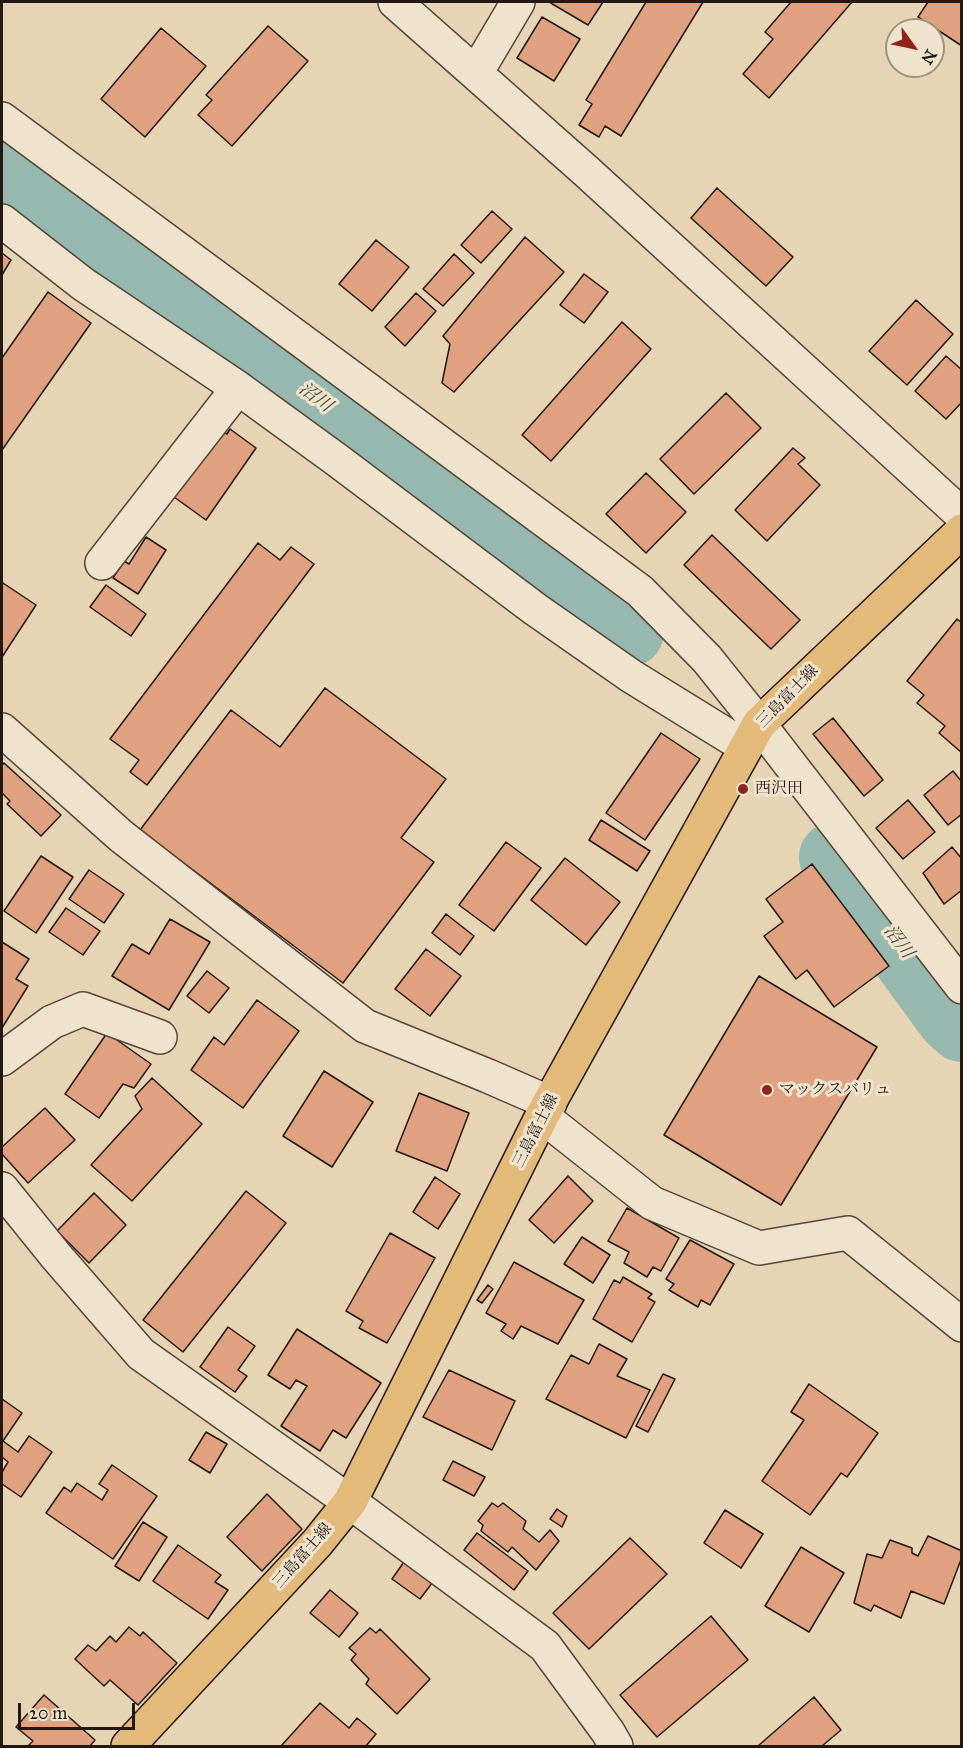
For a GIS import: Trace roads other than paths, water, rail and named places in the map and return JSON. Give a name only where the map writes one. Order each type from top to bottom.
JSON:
[{"type":"main road","name":"三島富士線","points":[[128,1746],[317,1543],[350,1502],[546,1110],[752,735],[962,531]]},
{"type":"street","points":[[395,2],[962,515]]},
{"type":"street","points":[[476,73],[518,2]]},
{"type":"street","points":[[2,119],[640,591],[707,659],[752,735],[962,987]]},
{"type":"street","points":[[2,221],[83,284],[238,388],[535,609],[631,676],[752,735]]},
{"type":"street","points":[[102,562],[238,388]]},
{"type":"street","points":[[2,730],[121,836],[365,1026],[488,1076],[546,1110],[652,1203],[759,1248],[848,1233],[962,1325]]},
{"type":"street","points":[[2,1059],[52,1023],[83,1009],[160,1037]]},
{"type":"street","points":[[2,1189],[56,1256],[141,1354],[350,1502],[545,1646],[616,1746]]},
{"type":"waterway","name":"沼川","points":[[2,164],[629,632]]},
{"type":"waterway","name":"沼川","points":[[834,857],[951,1017],[962,1027]]},
{"type":"place","name":"西沢田","points":[[743,789]]},
{"type":"place","name":"マックスバリュ","points":[[767,1090]]}]
